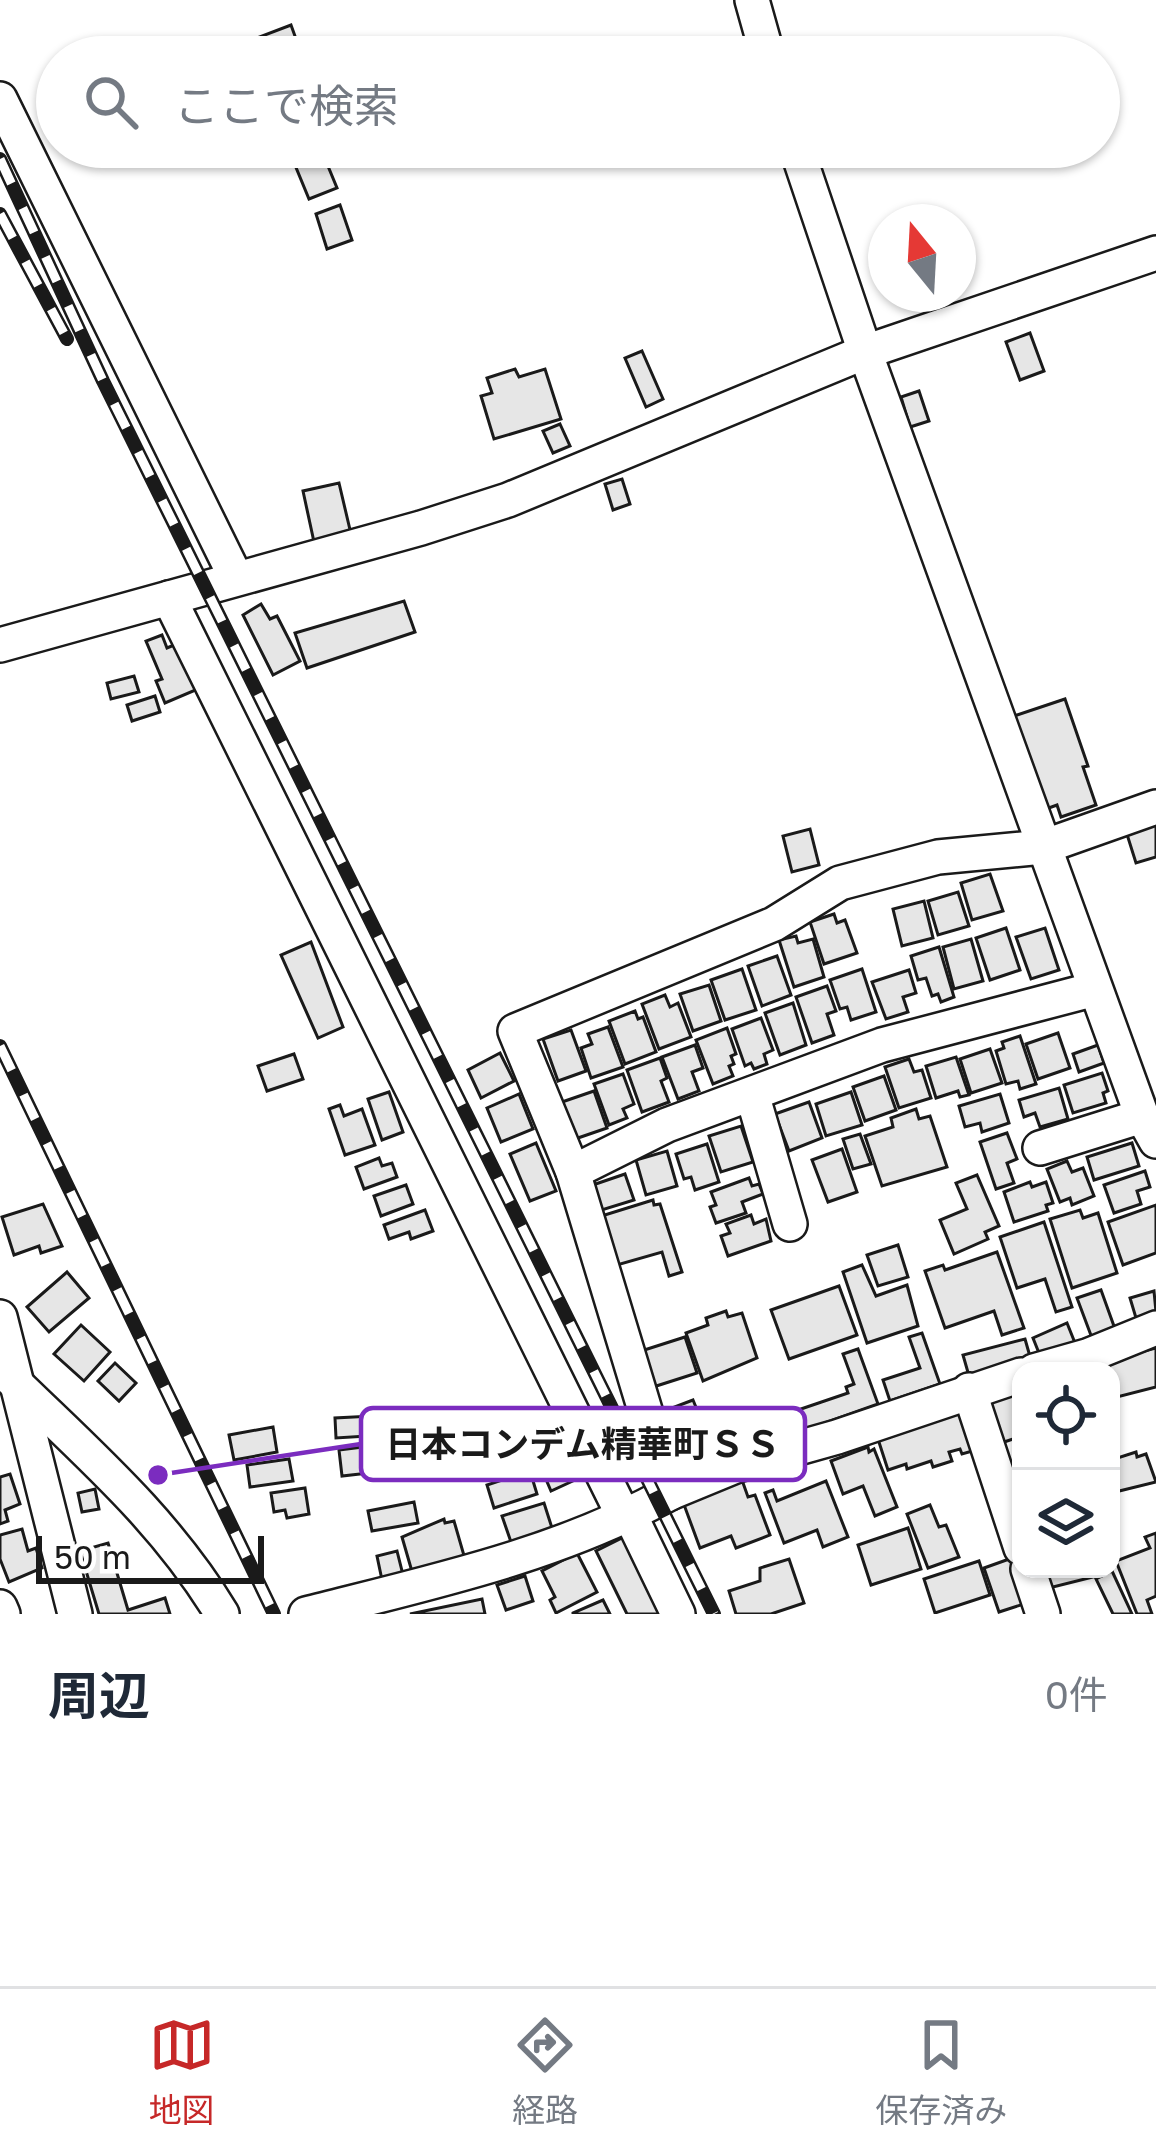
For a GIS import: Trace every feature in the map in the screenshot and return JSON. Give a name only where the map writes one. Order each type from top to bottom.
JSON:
[{"type":"street","points":[[752,0],[762,36]]},
{"type":"street","points":[[0,99],[236,578]]},
{"type":"street","points":[[803,168],[1043,847],[1149,1128],[1040,1148]]},
{"type":"street","points":[[0,645],[421,529],[508,500],[865,352],[1156,254]]},
{"type":"street","points":[[169,598],[624,1517],[634,1523],[678,1614]]},
{"type":"street","points":[[670,1493],[573,1172],[514,1031],[774,924],[840,884],[938,857],[1043,847],[1156,807]]},
{"type":"street","points":[[573,1172],[667,1125],[882,1045],[1095,989]]},
{"type":"street","points":[[752,1094],[790,1224]]},
{"type":"street","points":[[0,1317],[9,1377],[74,1614]]},
{"type":"street","points":[[1066,1362],[1156,1328]]},
{"type":"street","points":[[9,1377],[114,1475],[202,1580],[222,1614]]},
{"type":"street","points":[[306,1614],[450,1577],[624,1517],[738,1465],[837,1438],[1012,1378]]},
{"type":"street","points":[[969,1390],[1012,1521]]},
{"type":"street","points":[[1031,1578],[1043,1614]]},
{"type":"building","points":[[291,25],[295,36],[262,36]]},
{"type":"building","points":[[296,168],[329,168],[337,188],[309,199]]},
{"type":"building","points":[[340,205],[352,240],[327,249],[316,214]]},
{"type":"building","points":[[1030,333],[1044,371],[1020,380],[1006,342]]},
{"type":"building","points":[[642,351],[663,399],[646,407],[625,358]]},
{"type":"building","points":[[515,369],[519,377],[545,369],[561,419],[494,439],[481,396],[492,393],[487,378]]},
{"type":"building","points":[[919,391],[929,421],[910,427],[901,397]]},
{"type":"building","points":[[560,424],[570,446],[553,453],[543,431]]},
{"type":"building","points":[[622,479],[630,504],[613,510],[605,484]]},
{"type":"building","points":[[339,483],[351,534],[314,542],[303,491]]},
{"type":"building","points":[[404,601],[415,632],[307,668],[295,633]]},
{"type":"building","points":[[261,604],[270,619],[277,616],[300,661],[273,675],[243,615]]},
{"type":"building","points":[[162,635],[167,648],[179,643],[198,689],[165,703],[156,681],[162,679],[146,641]]},
{"type":"building","points":[[134,676],[139,692],[111,699],[107,683]]},
{"type":"building","points":[[155,696],[160,712],[132,721],[127,705]]},
{"type":"building","points":[[1065,699],[1096,805],[1061,817],[1057,805],[1046,809],[1014,716]]},
{"type":"building","points":[[1156,818],[1156,857],[1136,863],[1125,828]]},
{"type":"building","points":[[810,829],[819,865],[792,872],[783,836]]},
{"type":"building","points":[[990,874],[1003,911],[972,920],[961,883]]},
{"type":"building","points":[[958,892],[969,926],[938,935],[928,901]]},
{"type":"building","points":[[924,901],[933,938],[902,946],[893,909]]},
{"type":"building","points":[[834,914],[837,923],[845,920],[857,953],[824,964],[810,922]]},
{"type":"building","points":[[1006,928],[1020,970],[990,980],[976,938]]},
{"type":"building","points":[[1045,928],[1059,970],[1031,979],[1016,937]]},
{"type":"building","points":[[796,936],[798,943],[813,939],[824,977],[794,987],[779,940]]},
{"type":"building","points":[[971,939],[983,981],[954,989],[943,947]]},
{"type":"building","points":[[311,942],[343,1027],[318,1038],[281,955]]},
{"type":"building","points":[[939,947],[954,997],[941,1002],[938,994],[932,996],[926,978],[918,980],[911,956]]},
{"type":"building","points":[[777,956],[791,995],[762,1006],[748,966]]},
{"type":"building","points":[[742,969],[756,1010],[725,1020],[711,980]]},
{"type":"building","points":[[862,969],[876,1012],[851,1020],[847,1007],[840,1009],[830,980]]},
{"type":"building","points":[[909,970],[916,993],[903,997],[908,1012],[886,1019],[872,982]]},
{"type":"building","points":[[709,985],[721,1021],[693,1031],[680,994]]},
{"type":"building","points":[[827,986],[836,1011],[827,1014],[834,1035],[812,1043],[796,997]]},
{"type":"building","points":[[665,995],[670,1007],[678,1003],[691,1037],[659,1049],[642,1004]]},
{"type":"building","points":[[793,1003],[806,1045],[780,1055],[765,1013]]},
{"type":"building","points":[[635,1011],[638,1019],[643,1017],[656,1052],[625,1064],[609,1021]]},
{"type":"building","points":[[761,1018],[773,1050],[764,1054],[767,1064],[754,1069],[751,1063],[745,1066],[732,1029]]},
{"type":"building","points":[[608,1027],[623,1067],[591,1078],[581,1048],[592,1044],[588,1034]]},
{"type":"building","points":[[727,1028],[736,1054],[729,1066],[733,1076],[713,1084],[696,1040]]},
{"type":"building","points":[[571,1030],[586,1071],[558,1081],[543,1039]]},
{"type":"building","points":[[1058,1033],[1070,1068],[1038,1079],[1026,1044]]},
{"type":"building","points":[[1020,1036],[1036,1084],[1020,1089],[1018,1081],[1006,1084],[996,1051],[1004,1048],[1002,1042]]},
{"type":"building","points":[[695,1045],[703,1068],[692,1072],[699,1091],[678,1099],[662,1057]]},
{"type":"building","points":[[1098,1045],[1104,1063],[1079,1072],[1073,1054]]},
{"type":"building","points":[[990,1049],[1002,1083],[971,1093],[960,1059]]},
{"type":"building","points":[[500,1053],[514,1081],[481,1098],[468,1070]]},
{"type":"building","points":[[294,1054],[303,1079],[267,1091],[258,1066]]},
{"type":"building","points":[[956,1057],[969,1095],[960,1097],[958,1091],[936,1098],[926,1066]]},
{"type":"building","points":[[660,1058],[667,1078],[661,1081],[669,1102],[642,1112],[627,1070]]},
{"type":"building","points":[[909,1059],[914,1072],[922,1070],[931,1098],[899,1108],[885,1067]]},
{"type":"building","points":[[1102,1073],[1106,1103],[1073,1113],[1064,1085]]},
{"type":"building","points":[[623,1074],[634,1104],[623,1109],[627,1118],[609,1125],[594,1084]]},
{"type":"building","points":[[884,1076],[896,1110],[865,1121],[853,1087]]},
{"type":"building","points":[[1059,1088],[1068,1119],[1040,1127],[1035,1113],[1024,1117],[1019,1100]]},
{"type":"building","points":[[594,1091],[607,1128],[575,1139],[562,1102]]},
{"type":"building","points":[[389,1092],[403,1132],[382,1140],[368,1099]]},
{"type":"building","points":[[851,1092],[862,1125],[826,1136],[816,1104]]},
{"type":"building","points":[[519,1094],[533,1129],[501,1142],[487,1108]]},
{"type":"building","points":[[1000,1094],[1009,1123],[982,1132],[980,1123],[965,1127],[959,1106]]},
{"type":"building","points":[[809,1102],[822,1138],[789,1151],[775,1114]]},
{"type":"building","points":[[340,1105],[344,1116],[362,1109],[375,1145],[345,1155],[329,1109]]},
{"type":"building","points":[[916,1109],[919,1119],[930,1116],[947,1167],[882,1186],[865,1136],[893,1127],[891,1118]]},
{"type":"building","points":[[741,1126],[753,1162],[721,1172],[709,1136]]},
{"type":"building","points":[[1007,1133],[1017,1159],[1007,1163],[1014,1183],[996,1189],[980,1142]]},
{"type":"building","points":[[860,1134],[871,1164],[853,1169],[843,1139]]},
{"type":"building","points":[[536,1143],[556,1191],[530,1201],[510,1154]]},
{"type":"building","points":[[1132,1143],[1139,1166],[1094,1180],[1087,1157]]},
{"type":"building","points":[[707,1144],[719,1182],[695,1190],[691,1177],[684,1179],[676,1154]]},
{"type":"building","points":[[842,1149],[857,1192],[828,1202],[812,1160]]},
{"type":"building","points":[[667,1151],[677,1186],[646,1195],[636,1160]]},
{"type":"building","points":[[379,1158],[382,1166],[392,1163],[397,1177],[364,1189],[356,1167]]},
{"type":"building","points":[[1067,1161],[1072,1172],[1083,1168],[1094,1196],[1072,1205],[1070,1198],[1060,1202],[1047,1169]]},
{"type":"building","points":[[1145,1171],[1150,1187],[1137,1191],[1141,1204],[1114,1213],[1104,1185]]},
{"type":"building","points":[[625,1174],[634,1200],[592,1213],[584,1188]]},
{"type":"building","points":[[977,1175],[999,1226],[985,1232],[988,1239],[954,1254],[940,1220],[967,1209],[956,1183]]},
{"type":"building","points":[[749,1178],[763,1194],[742,1202],[746,1213],[716,1223],[711,1192]]},
{"type":"building","points":[[1030,1182],[1032,1187],[1046,1182],[1053,1203],[1046,1205],[1048,1211],[1014,1222],[1004,1192]]},
{"type":"building","points":[[406,1185],[413,1204],[381,1216],[374,1196]]},
{"type":"building","points":[[653,1200],[654,1205],[660,1204],[682,1272],[669,1276],[662,1252],[610,1267],[595,1218]]},
{"type":"building","points":[[43,1204],[62,1246],[41,1253],[39,1246],[14,1255],[2,1217]]},
{"type":"building","points":[[1156,1205],[1156,1253],[1123,1265],[1108,1222]]},
{"type":"building","points":[[425,1210],[433,1231],[411,1239],[409,1232],[389,1239],[384,1225]]},
{"type":"building","points":[[1080,1210],[1083,1218],[1098,1213],[1117,1273],[1072,1288],[1050,1219]]},
{"type":"building","points":[[751,1215],[754,1224],[766,1219],[771,1241],[728,1256],[721,1236],[730,1233],[726,1224]]},
{"type":"building","points":[[1044,1222],[1072,1307],[1056,1312],[1045,1279],[1017,1288],[1000,1237]]},
{"type":"building","points":[[898,1245],[908,1277],[878,1286],[867,1255]]},
{"type":"building","points":[[997,1252],[1024,1328],[1002,1335],[994,1311],[945,1328],[925,1271],[943,1265],[945,1270]]},
{"type":"building","points":[[862,1265],[876,1296],[907,1285],[918,1326],[867,1343],[843,1272]]},
{"type":"building","points":[[67,1272],[89,1298],[49,1332],[27,1307]]},
{"type":"building","points":[[839,1286],[857,1335],[789,1359],[771,1310]]},
{"type":"building","points":[[1101,1290],[1115,1329],[1092,1338],[1077,1298]]},
{"type":"building","points":[[1154,1291],[1156,1312],[1136,1318],[1130,1298]]},
{"type":"building","points":[[726,1311],[728,1317],[742,1313],[757,1358],[703,1381],[686,1333]]},
{"type":"building","points":[[1067,1323],[1075,1343],[1041,1358],[1033,1338]]},
{"type":"building","points":[[81,1325],[110,1352],[84,1381],[54,1354]]},
{"type":"building","points":[[922,1333],[940,1384],[890,1401],[883,1380],[920,1368],[909,1337]]},
{"type":"building","points":[[685,1337],[697,1373],[650,1388],[638,1352]]},
{"type":"building","points":[[1025,1339],[1031,1360],[969,1376],[963,1355]]},
{"type":"building","points":[[1156,1348],[1156,1387],[1120,1396],[1120,1362],[1107,1361]]},
{"type":"building","points":[[858,1349],[878,1404],[805,1430],[798,1410],[848,1393],[846,1387],[854,1384],[843,1354]]},
{"type":"building","points":[[115,1363],[136,1383],[119,1401],[98,1381]]},
{"type":"building","points":[[1012,1391],[1012,1439],[998,1444],[984,1400]]},
{"type":"building","points":[[693,1400],[705,1429],[717,1425],[730,1458],[673,1480],[648,1417]]},
{"type":"building","points":[[961,1408],[976,1450],[949,1452],[952,1461],[933,1467],[931,1461],[888,1470],[877,1436]]},
{"type":"building","points":[[372,1416],[372,1422],[382,1421],[383,1435],[336,1438],[335,1418]]},
{"type":"building","points":[[551,1416],[577,1479],[551,1491],[524,1428]]},
{"type":"building","points":[[273,1427],[277,1452],[234,1460],[229,1435]]},
{"type":"building","points":[[387,1444],[390,1464],[368,1467],[369,1473],[342,1476],[339,1450]]},
{"type":"building","points":[[868,1447],[869,1452],[874,1449],[897,1507],[875,1516],[863,1486],[843,1494],[831,1461]]},
{"type":"building","points":[[1146,1454],[1156,1482],[1120,1491],[1120,1457]]},
{"type":"building","points":[[289,1459],[293,1481],[250,1487],[247,1465]]},
{"type":"building","points":[[530,1471],[537,1494],[494,1508],[487,1485]]},
{"type":"building","points":[[10,1474],[20,1504],[5,1510],[8,1521],[0,1524],[0,1477]]},
{"type":"building","points":[[742,1480],[748,1497],[755,1495],[770,1535],[736,1548],[731,1536],[700,1548],[683,1502]]},
{"type":"building","points":[[826,1481],[848,1537],[823,1547],[817,1530],[784,1543],[765,1493],[773,1490],[777,1501]]},
{"type":"building","points":[[305,1488],[309,1514],[287,1518],[285,1510],[274,1512],[271,1493]]},
{"type":"building","points":[[95,1489],[99,1509],[82,1512],[78,1493]]},
{"type":"building","points":[[414,1502],[418,1523],[372,1531],[368,1511]]},
{"type":"building","points":[[544,1503],[552,1528],[511,1542],[502,1516]]},
{"type":"building","points":[[930,1505],[939,1527],[946,1525],[959,1557],[928,1568],[907,1514]]},
{"type":"building","points":[[444,1519],[445,1523],[454,1521],[465,1559],[413,1575],[402,1537]]},
{"type":"building","points":[[908,1528],[921,1569],[871,1585],[858,1545]]},
{"type":"building","points":[[22,1529],[28,1551],[36,1548],[42,1568],[9,1582],[0,1559],[0,1535]]},
{"type":"building","points":[[1156,1533],[1156,1596],[1147,1600],[1152,1614],[1137,1614],[1120,1559],[1150,1548],[1145,1537]]},
{"type":"building","points":[[630,1534],[670,1614],[627,1614],[596,1551]]},
{"type":"building","points":[[108,1543],[128,1610],[165,1598],[170,1614],[99,1614],[80,1551]]},
{"type":"building","points":[[397,1551],[403,1575],[382,1580],[377,1556]]},
{"type":"building","points":[[577,1553],[597,1592],[556,1613],[550,1600],[555,1597],[542,1571]]},
{"type":"building","points":[[1012,1558],[1012,1578],[1019,1578],[1027,1603],[999,1612],[984,1568]]},
{"type":"building","points":[[789,1559],[804,1603],[771,1614],[736,1614],[729,1591],[760,1581],[760,1568]]},
{"type":"building","points":[[979,1561],[990,1595],[935,1613],[924,1579]]},
{"type":"building","points":[[525,1576],[533,1601],[506,1610],[497,1585]]},
{"type":"building","points":[[1041,1578],[1089,1578],[1045,1589]]},
{"type":"building","points":[[1115,1578],[1132,1614],[1113,1614],[1096,1579]]},
{"type":"building","points":[[482,1599],[485,1614],[410,1614]]},
{"type":"building","points":[[603,1600],[610,1614],[573,1614],[573,1613]]},
{"type":"railway","points":[[0,159],[103,381],[714,1614]]},
{"type":"railway","points":[[0,214],[67,339]]},
{"type":"railway","points":[[0,1046],[274,1614]]},
{"type":"place","name":"日本コンデム精華町ＳＳ","points":[[158,1475]]}]
